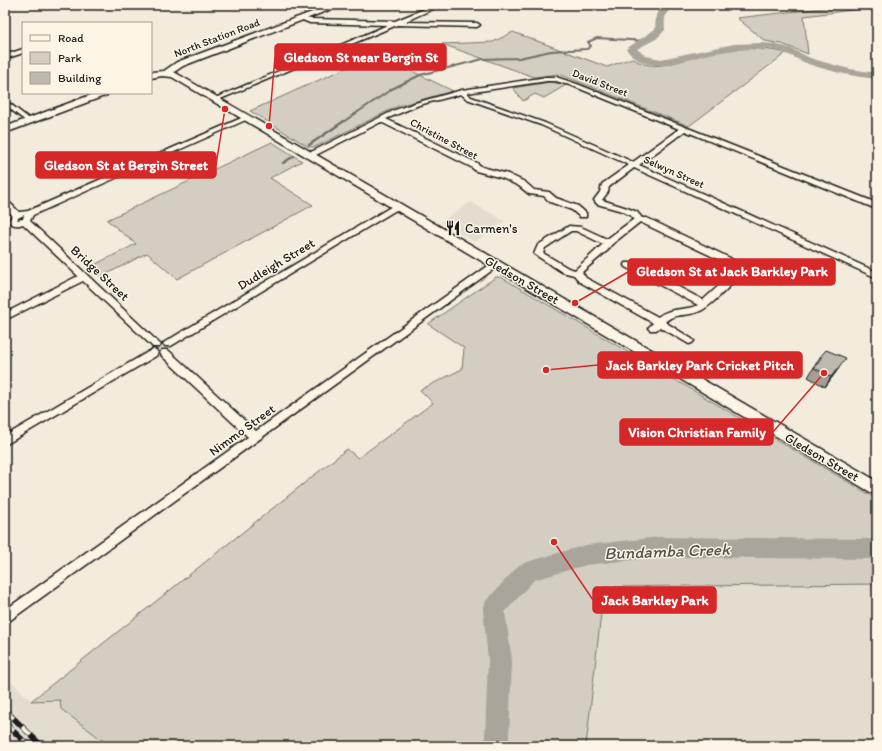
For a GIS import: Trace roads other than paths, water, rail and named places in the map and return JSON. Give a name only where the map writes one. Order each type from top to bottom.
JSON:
[{"type":"street","name":"North Station Road","points":[[152,75],[167,73],[180,64],[338,5]]},
{"type":"street","points":[[216,99],[439,5]]},
{"type":"street","points":[[302,18],[310,21],[477,25]]},
{"type":"street","points":[[5,57],[22,51]]},
{"type":"street","name":"Gledson Street","points":[[167,73],[174,75],[216,99],[877,489]]},
{"type":"street","name":"David Street","points":[[309,155],[411,105],[462,92],[556,79],[566,81],[685,128],[877,206]]},
{"type":"street","name":"Selwyn Street","points":[[462,92],[469,98],[543,124],[877,275]]},
{"type":"street","points":[[5,130],[101,94]]},
{"type":"street","points":[[5,102],[29,121]]},
{"type":"street","points":[[5,203],[12,220],[24,213],[27,218],[246,118]]},
{"type":"street","name":"Christine Street","points":[[382,119],[471,163],[479,169],[505,176],[522,184],[532,192],[546,194],[554,200],[575,208],[583,216]]},
{"type":"street","points":[[638,220],[638,217],[630,212],[614,205],[598,202],[604,192],[605,186],[685,128]]},
{"type":"street","name":"Dudleigh Street","points":[[167,348],[397,207]]},
{"type":"street","name":"Bridge Street","points":[[27,218],[155,349]]},
{"type":"street","points":[[577,273],[605,248],[608,243],[638,220],[650,222],[737,266],[737,274],[696,310],[668,314],[656,325]]},
{"type":"street","points":[[608,243],[578,229],[569,228],[538,250],[538,254],[565,270],[577,273],[583,280],[656,325],[689,341]]},
{"type":"street","points":[[664,284],[689,262]]},
{"type":"street","name":"Nimmo Street","points":[[5,618],[495,264]]},
{"type":"street","points":[[628,265],[704,304]]},
{"type":"street","points":[[5,317],[84,277]]},
{"type":"street","points":[[5,441],[155,349],[159,355],[167,348],[255,437]]},
{"type":"waterway","name":"Bundamba Creek","points":[[669,5],[661,12],[660,30],[631,49],[636,54],[648,61],[668,62],[706,52],[734,47],[761,46],[786,50],[806,60],[832,68],[877,76]]},
{"type":"waterway","points":[[343,122],[392,89],[420,75],[483,59],[519,58],[551,51],[587,49],[591,46],[588,42],[597,38],[646,41]]},
{"type":"waterway","points":[[309,145],[344,121]]},
{"type":"waterway","points":[[283,163],[294,156]]},
{"type":"waterway","name":"Bundamba Creek","points":[[495,746],[497,738],[500,660],[494,609],[527,572],[586,555],[659,547],[877,549]]},
{"type":"railway","points":[[5,710],[42,746]]},
{"type":"railway","points":[[5,723],[29,746]]},
{"type":"place","name":"Gledson St at Bergin Street","points":[[225,109]]},
{"type":"place","name":"Gledson St near Bergin St","points":[[269,126]]},
{"type":"place","name":"Carmen's","points":[[453,228]]},
{"type":"place","name":"Gledson St at Jack Barkley Park","points":[[575,303]]},
{"type":"place","name":"Jack Barkley Park Cricket Pitch","points":[[546,370]]},
{"type":"place","name":"Vision Christian Family","points":[[824,373]]},
{"type":"place","name":"Jack Barkley Park","points":[[554,542]]}]
